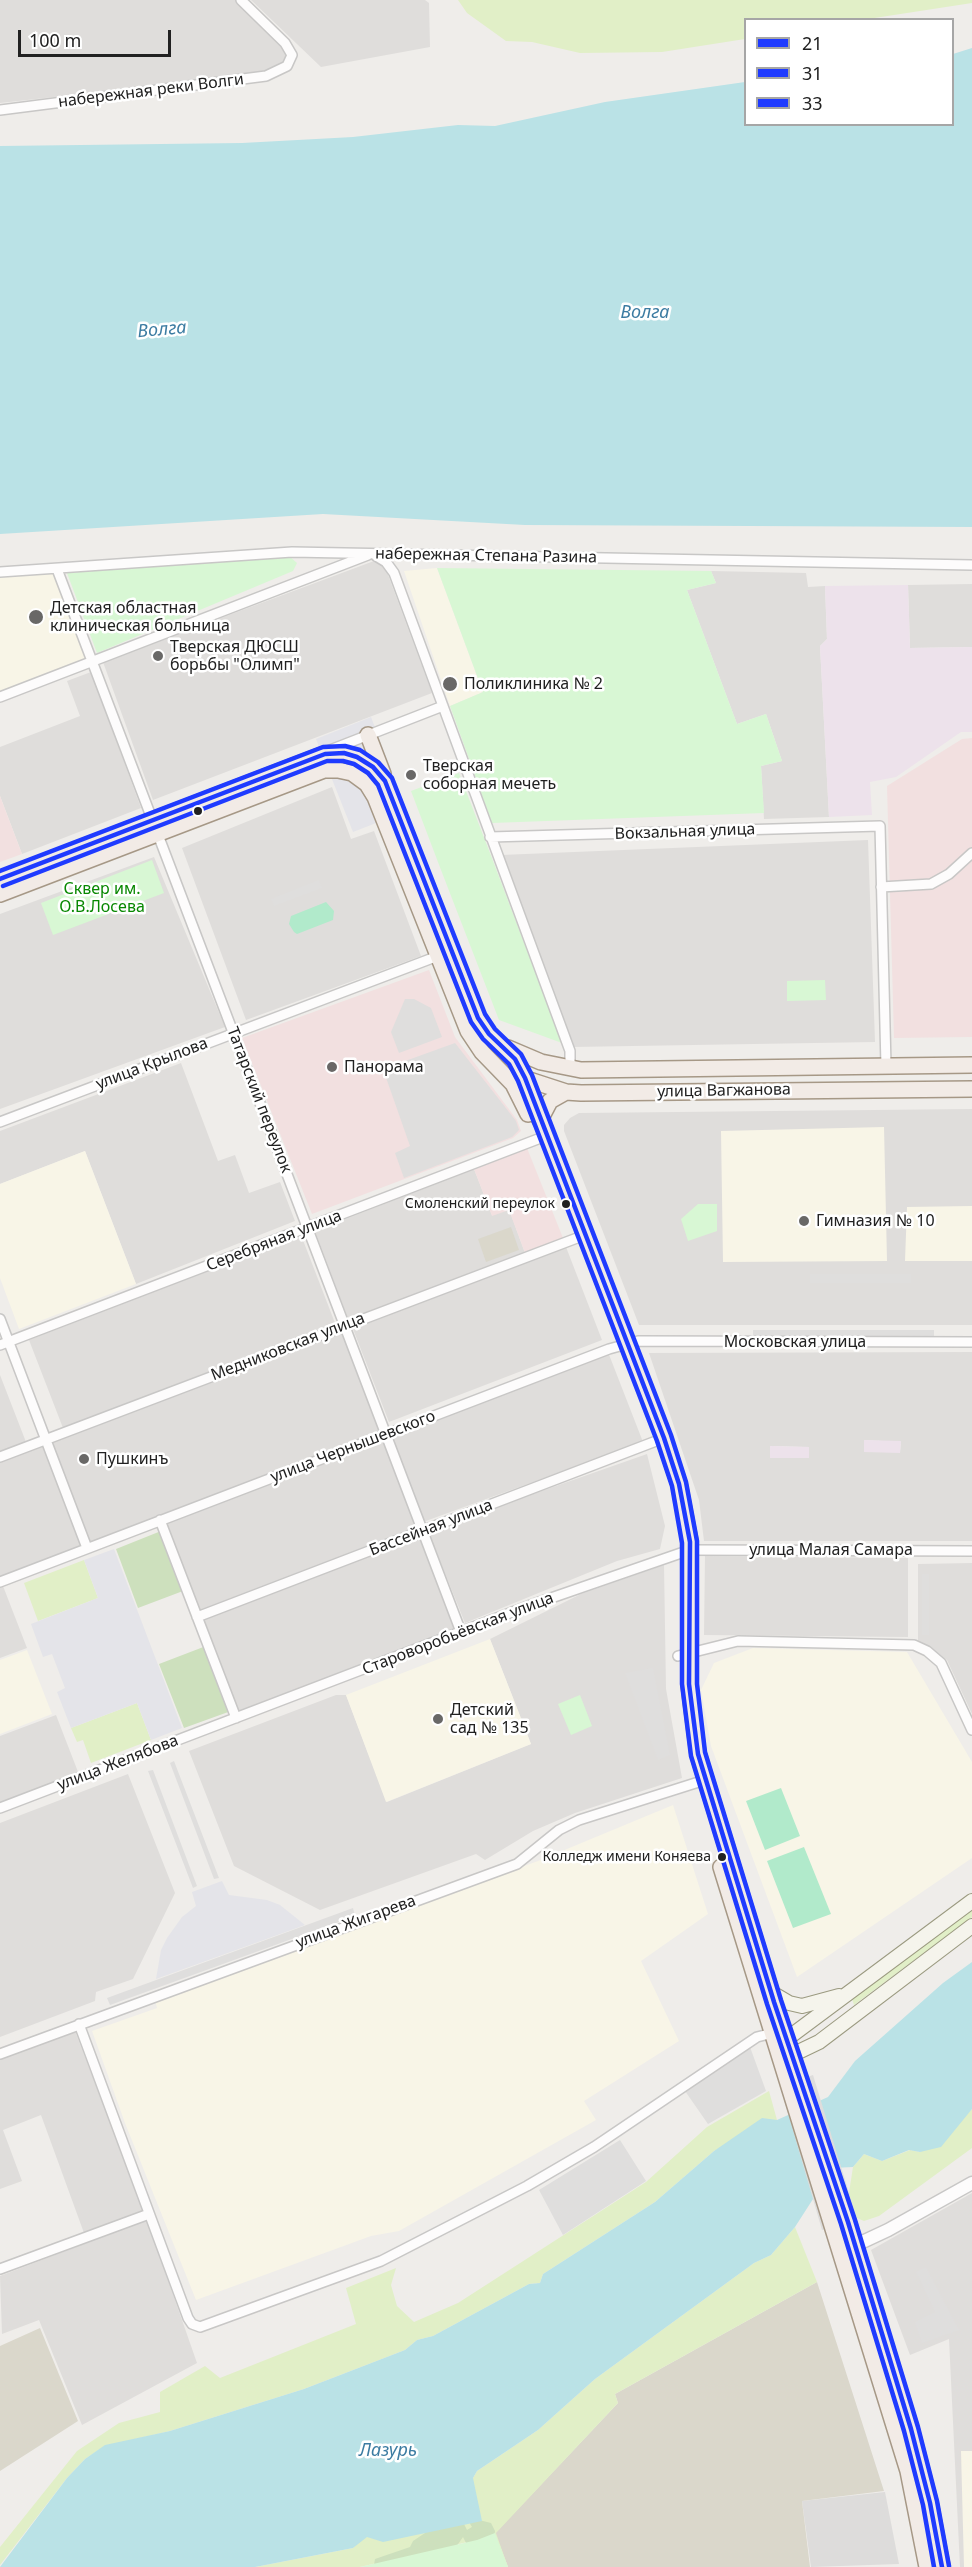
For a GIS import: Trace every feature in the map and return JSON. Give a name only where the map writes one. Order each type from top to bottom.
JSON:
[{"type":"main road","points":[[368,735],[478,1018],[514,1059],[525,1078],[533,1098],[537,1128],[577,1238],[623,1344]]},
{"type":"main road","points":[[0,894],[155,827],[322,763],[339,753],[357,757],[373,767],[387,785]]},
{"type":"main road","points":[[322,763],[352,774],[365,782],[374,793],[436,957],[468,1031],[485,1055],[517,1089],[537,1128],[660,1440],[685,1552],[681,1717],[773,2033],[787,2054],[841,2224],[908,2470],[927,2567]]},
{"type":"main road","points":[[0,879],[155,827]]},
{"type":"main road","name":"улица Вагжанова","points":[[499,1043],[541,1062],[576,1070],[972,1065]]},
{"type":"main road","name":"улица Вагжанова","points":[[485,1055],[506,1070],[566,1092],[972,1089]]},
{"type":"main road","points":[[533,1098],[543,1085],[576,1070]]},
{"type":"main road","points":[[537,1128],[550,1101],[566,1092]]},
{"type":"main road","points":[[700,1781],[788,2038],[787,2054]]},
{"type":"main road","points":[[788,2038],[972,1901]]},
{"type":"main road","points":[[787,2054],[819,2042],[972,1926]]},
{"type":"main road","points":[[771,1993],[789,2003],[802,2006],[847,1995]]},
{"type":"main road","points":[[847,1995],[842,2005],[846,2012],[858,2013]]},
{"type":"main road","points":[[773,2033],[788,2038]]},
{"type":"main road","points":[[848,2249],[922,2465],[942,2567]]},
{"type":"street","name":"набережная реки Волги","points":[[0,110],[266,76],[288,66],[292,55],[285,43],[241,0]]},
{"type":"street","name":"набережная Степана Разина","points":[[0,572],[292,552],[972,565]]},
{"type":"street","points":[[0,697],[370,554],[386,562],[394,573],[576,1070]]},
{"type":"street","name":"Татарский переулок","points":[[57,569],[462,1632]]},
{"type":"street","points":[[322,763],[368,735],[442,706]]},
{"type":"street","name":"Вокзальная улица","points":[[490,837],[880,826],[881,887]]},
{"type":"street","points":[[886,1066],[881,887],[931,884],[946,876],[972,853]]},
{"type":"street","name":"улица Крылова","points":[[0,1122],[436,957]]},
{"type":"street","name":"Серебряная улица","points":[[4,1343],[439,1177],[537,1128]]},
{"type":"street","name":"Медниковская улица","points":[[0,1457],[577,1238]]},
{"type":"street","points":[[0,1319],[4,1343],[87,1548]]},
{"type":"street","name":"Московская улица","points":[[623,1344],[638,1341],[972,1342]]},
{"type":"street","name":"улица Чернышевского","points":[[0,1582],[623,1344]]},
{"type":"street","name":"Бассейная улица","points":[[197,1617],[660,1440]]},
{"type":"street","points":[[160,1520],[236,1718]]},
{"type":"street","name":"улица Малая Самара","points":[[685,1552],[972,1551]]},
{"type":"street","name":"Староворобьёвская улица","points":[[236,1718],[462,1632],[685,1552]]},
{"type":"street","points":[[683,1655],[738,1641],[914,1645],[927,1651],[941,1664],[972,1730]]},
{"type":"street","name":"улица Желябова","points":[[0,1808],[236,1718]]},
{"type":"street","name":"улица Жигарева","points":[[0,2054],[517,1864],[559,1830],[579,1820],[700,1781]]},
{"type":"street","points":[[79,2024],[188,2318],[195,2326],[203,2327],[381,2261],[507,2196],[594,2147],[757,2037],[773,2033]]},
{"type":"street","points":[[848,2249],[972,2183]]},
{"type":"street","points":[[0,2269],[149,2214]]},
{"type":"shaded area","points":[[0,0],[238,0],[274,35],[289,54],[286,64],[262,74],[0,103]]},
{"type":"shaded area","points":[[251,0],[425,0],[429,3],[430,47],[321,67]]},
{"type":"shaded area","points":[[374,561],[381,564],[387,572],[432,693],[153,800],[103,662]]},
{"type":"shaded area","points":[[437,568],[483,692],[450,706],[404,571]]},
{"type":"shaded area","points":[[711,571],[806,573],[808,587],[825,586],[827,639],[820,646],[829,817],[764,819],[761,766],[782,761],[766,714],[737,724],[687,590],[716,583]]},
{"type":"shaded area","name":"Детская областная клиническая больница","points":[[57,573],[88,659],[0,692],[0,576]]},
{"type":"shaded area","points":[[972,584],[972,647],[910,648],[908,585]]},
{"type":"shaded area","points":[[908,585],[910,648],[972,647],[972,732],[961,732],[896,777],[870,782],[872,815],[829,817],[820,646],[827,639],[825,586]]},
{"type":"shaded area","points":[[91,672],[141,808],[22,854],[0,796],[0,747],[80,716],[67,681]]},
{"type":"shaded area","points":[[371,717],[407,811],[353,832],[316,739]]},
{"type":"shaded area","points":[[972,738],[972,1037],[894,1038],[887,786],[962,739]]},
{"type":"shaded area","points":[[332,787],[351,839],[374,831],[421,956],[246,1020],[182,848]]},
{"type":"shaded area","points":[[0,796],[22,854],[0,862]]},
{"type":"shaded area","points":[[868,840],[875,1042],[572,1047],[501,855]]},
{"type":"shaded area","points":[[154,857],[225,1027],[0,1109],[0,914]]},
{"type":"shaded area","points":[[319,880],[322,888],[274,906],[271,899]]},
{"type":"shaded area","points":[[429,970],[455,1037],[517,1120],[521,1131],[513,1138],[312,1214],[242,1038]]},
{"type":"shaded area","points":[[405,999],[414,999],[431,1008],[442,1037],[399,1053],[391,1032]]},
{"type":"shaded area","points":[[455,1043],[516,1121],[519,1130],[512,1137],[404,1178],[395,1153],[410,1146],[383,1069]]},
{"type":"shaded area","points":[[181,1063],[218,1161],[235,1155],[249,1193],[280,1182],[295,1221],[136,1284],[85,1151],[0,1184],[0,1131]]},
{"type":"shaded area","points":[[972,1109],[972,1325],[639,1325],[564,1131],[564,1125],[579,1113]]},
{"type":"shaded area","name":"Гимназия № 10","points":[[884,1127],[887,1261],[723,1262],[721,1131]]},
{"type":"shaded area","points":[[527,1148],[563,1238],[525,1253],[509,1210],[492,1216],[474,1169]]},
{"type":"shaded area","points":[[85,1151],[136,1284],[19,1329],[0,1278],[0,1184]]},
{"type":"shaded area","points":[[474,1169],[492,1215],[509,1209],[525,1253],[349,1321],[315,1231]]},
{"type":"shaded area","points":[[972,1206],[972,1261],[905,1261],[907,1207]]},
{"type":"shaded area","points":[[511,1227],[519,1250],[486,1262],[478,1239]]},
{"type":"shaded area","points":[[301,1235],[335,1323],[63,1428],[29,1340]]},
{"type":"shaded area","points":[[566,1247],[602,1340],[389,1422],[353,1329]]},
{"type":"shaded area","points":[[810,1274],[911,1274],[911,1283],[810,1283]]},
{"type":"shaded area","points":[[345,1326],[461,1632],[236,1718],[160,1520],[0,1582],[0,1457]]},
{"type":"shaded area","points":[[753,1330],[934,1330],[934,1339],[753,1339]]},
{"type":"shaded area","points":[[608,1352],[643,1442],[423,1522],[391,1436]]},
{"type":"shaded area","points":[[972,1352],[972,1541],[704,1541],[699,1500],[649,1353]],"holes":[[[864,1440],[901,1442],[900,1452],[864,1452]],[[770,1446],[809,1447],[809,1458],[770,1458]]]},
{"type":"shaded area","points":[[0,1375],[26,1442],[0,1451]]},
{"type":"shaded area","points":[[864,1440],[901,1441],[900,1453],[864,1452]]},
{"type":"shaded area","points":[[770,1446],[809,1447],[809,1458],[770,1458]]},
{"type":"shaded area","points":[[647,1454],[665,1526],[660,1549],[617,1561],[465,1623],[428,1531]]},
{"type":"shaded area","points":[[114,1549],[182,1728],[151,1740],[137,1703],[71,1728],[57,1692],[65,1688],[52,1654],[43,1657],[31,1624],[98,1598],[84,1560]]},
{"type":"shaded area","points":[[705,1556],[908,1558],[908,1637],[704,1635]]},
{"type":"shaded area","points":[[972,1563],[972,1714],[947,1660],[918,1642],[918,1564]]},
{"type":"shaded area","points":[[664,1565],[666,1689],[682,1778],[575,1813],[533,1831],[485,1860],[476,1854],[320,1910],[234,1866],[189,1751],[336,1695],[346,1695],[387,1802],[531,1744],[490,1639],[581,1594]]},
{"type":"shaded area","points":[[922,1574],[929,1574],[929,1635],[922,1635]]},
{"type":"shaded area","points":[[3,1586],[27,1648],[0,1658],[0,1588]]},
{"type":"shaded area","name":"Детский сад № 135","points":[[490,1639],[531,1744],[386,1802],[346,1695]]},
{"type":"shaded area","points":[[753,1648],[907,1652],[972,1762],[972,1858],[797,1977],[711,1746],[701,1690],[714,1663]]},
{"type":"shaded area","points":[[27,1650],[52,1714],[0,1734],[0,1660]]},
{"type":"shaded area","points":[[653,1668],[670,1755],[658,1760],[625,1673]]},
{"type":"shaded area","points":[[56,1715],[80,1777],[0,1804],[0,1736]]},
{"type":"shaded area","points":[[174,1761],[219,1878],[214,1879],[170,1763]]},
{"type":"shaded area","points":[[153,1770],[197,1886],[193,1888],[148,1771]]},
{"type":"shaded area","points":[[128,1774],[175,1893],[133,1979],[96,1992],[95,2001],[0,2037],[0,1823]]},
{"type":"shaded area","points":[[673,1805],[708,1914],[641,1961],[679,2041],[584,2101],[596,2120],[399,2231],[371,2236],[196,2300],[125,2123],[92,2031],[157,2008],[155,2000],[538,1861]]},
{"type":"shaded area","points":[[222,1881],[229,1895],[267,1900],[280,1905],[305,1925],[156,1979],[161,1950],[167,1938],[182,1917],[196,1906],[192,1892]]},
{"type":"shaded area","points":[[353,1908],[355,1916],[110,2005],[107,1998]]},
{"type":"shaded area","points":[[75,2031],[144,2211],[84,2233],[41,2115],[3,2130],[22,2181],[0,2189],[0,2059]]},
{"type":"shaded area","points":[[750,2047],[766,2091],[708,2124],[685,2091]]},
{"type":"shaded area","points":[[620,2140],[646,2181],[563,2235],[539,2190]]},
{"type":"shaded area","points":[[972,2193],[972,2567],[960,2567],[949,2339],[910,2355],[871,2250]]},
{"type":"shaded area","points":[[147,2220],[197,2363],[82,2425],[39,2320],[2,2334],[0,2276]]},
{"type":"shaded area","points":[[926,2267],[959,2330],[922,2343],[915,2322],[935,2312],[916,2272]]},
{"type":"shaded area","points":[[817,2282],[884,2491],[802,2501],[810,2567],[508,2567],[495,2533],[618,2403],[615,2394]]},
{"type":"shaded area","points":[[40,2328],[78,2421],[0,2471],[0,2346]]},
{"type":"shaded area","points":[[961,2451],[972,2451],[972,2567],[964,2567]]},
{"type":"shaded area","points":[[885,2492],[899,2564],[811,2567],[802,2501]]},
{"type":"green space","points":[[458,0],[972,0],[972,3],[874,18],[744,18],[744,39],[662,52],[580,53],[532,42],[506,41],[467,13]]},
{"type":"green space","points":[[289,556],[297,563],[293,571],[97,653],[67,573]]},
{"type":"green space","points":[[437,568],[711,571],[716,583],[687,590],[737,724],[766,714],[782,761],[761,766],[764,813],[492,823],[450,706],[483,692]]},
{"type":"green space","points":[[459,773],[562,1043],[499,1020],[441,870],[411,791]]},
{"type":"green space","name":"Сквер им. О.В.Лосева","points":[[152,860],[164,893],[53,935],[41,903]]},
{"type":"green space","points":[[326,902],[334,911],[333,920],[297,934],[294,932],[289,924],[291,916]]},
{"type":"green space","points":[[825,980],[826,1000],[787,1001],[787,981]]},
{"type":"green space","points":[[698,1204],[717,1204],[717,1231],[688,1241],[681,1219]]},
{"type":"green space","points":[[161,1531],[183,1591],[138,1608],[116,1549]]},
{"type":"green space","points":[[84,1560],[98,1598],[38,1621],[24,1583]]},
{"type":"green space","points":[[206,1646],[231,1711],[184,1728],[159,1664]]},
{"type":"green space","points":[[580,1695],[592,1726],[571,1735],[558,1704]]},
{"type":"green space","points":[[137,1703],[151,1740],[91,1763],[83,1740],[77,1742],[71,1728]]},
{"type":"green space","points":[[781,1788],[800,1836],[765,1850],[746,1801]]},
{"type":"green space","points":[[804,1847],[831,1914],[793,1928],[767,1861]]},
{"type":"green space","points":[[972,1910],[972,1917],[854,2005],[852,1999]]},
{"type":"green space","points":[[769,2091],[777,2120],[714,2151],[655,2202],[543,2274],[540,2283],[529,2284],[433,2336],[417,2340],[405,2350],[304,2389],[170,2431],[105,2446],[85,2459],[67,2478],[0,2565],[0,2547],[77,2451],[119,2423],[160,2412],[160,2392],[205,2366],[220,2378],[356,2324],[346,2288],[396,2268],[391,2285],[397,2306],[414,2322],[458,2303],[646,2182],[707,2127]]},
{"type":"green space","points":[[972,2109],[972,2148],[879,2216],[864,2221],[857,2218],[848,2199],[853,2167],[864,2154],[882,2161],[910,2150],[920,2152]]},
{"type":"green space","points":[[795,2227],[817,2282],[615,2394],[618,2403],[496,2533],[508,2567],[476,2540],[360,2567],[255,2567],[353,2548],[361,2539],[473,2478],[477,2471],[538,2430],[595,2379],[754,2263],[771,2255]]},
{"type":"green space","points":[[479,2520],[491,2523],[495,2531],[494,2538],[467,2545],[463,2537],[456,2547],[374,2565],[375,2559],[410,2547],[413,2541],[431,2529],[463,2522],[467,2530],[472,2527],[469,2522]]},
{"type":"green space","points":[[495,2533],[508,2567],[360,2567],[477,2540]]},
{"type":"water","name":"Волга","points":[[972,48],[972,527],[525,525],[323,514],[0,534],[0,146],[242,143],[353,137],[458,125],[495,126],[605,102],[744,82],[744,126],[954,126],[954,54]]},
{"type":"water","name":"Лазурь","points":[[972,1962],[972,2109],[941,2147],[920,2152],[909,2150],[882,2161],[864,2154],[853,2167],[833,2168],[795,2227],[771,2255],[754,2263],[595,2379],[538,2430],[477,2471],[473,2478],[482,2521],[383,2542],[367,2537],[353,2548],[255,2567],[0,2567],[67,2478],[85,2459],[105,2445],[170,2431],[304,2389],[405,2350],[417,2340],[433,2336],[529,2284],[540,2283],[543,2274],[655,2202],[714,2151],[762,2118],[777,2120],[828,2097],[855,2061],[943,1983]]},
{"type":"pier","points":[[813,2075],[857,2219],[822,2230],[780,2086]]},
{"type":"transit line","name":"33","points":[[0,871],[323,747],[345,746],[360,750],[378,762],[392,778],[485,1014],[495,1029],[521,1054],[532,1075],[671,1435],[686,1482],[697,1541],[697,1684],[705,1752],[781,2000],[855,2220],[918,2427],[937,2501],[949,2566]]},
{"type":"transit line","name":"21","points":[[0,879],[325,754],[344,753],[357,757],[373,767],[385,781],[478,1018],[489,1034],[515,1059],[525,1078],[664,1438],[679,1484],[690,1542],[689,1684],[698,1754],[774,2002],[848,2222],[911,2429],[930,2503],[942,2567]]},
{"type":"transit line","name":"31","points":[[3,886],[327,761],[354,764],[368,773],[378,785],[471,1022],[483,1039],[509,1064],[518,1081],[657,1441],[672,1486],[682,1543],[682,1684],[691,1756],[767,2004],[841,2224],[904,2431],[923,2505],[934,2567]]},
{"type":"place","name":"Детская областная клиническая больница","points":[[36,617]]},
{"type":"place","name":"Тверская ДЮСШ борьбы \"Олимп\"","points":[[158,656]]},
{"type":"place","name":"Поликлиника № 2","points":[[450,684]]},
{"type":"place","name":"Тверская соборная мечеть","points":[[411,775]]},
{"type":"place","name":"Панорама","points":[[332,1067]]},
{"type":"place","name":"Смоленский переулок","points":[[566,1204]]},
{"type":"place","name":"Гимназия № 10","points":[[804,1221]]},
{"type":"place","name":"Пушкинъ","points":[[84,1459]]},
{"type":"place","name":"Детский сад № 135","points":[[438,1719]]},
{"type":"place","name":"Колледж имени Коняева","points":[[722,1857]]}]
